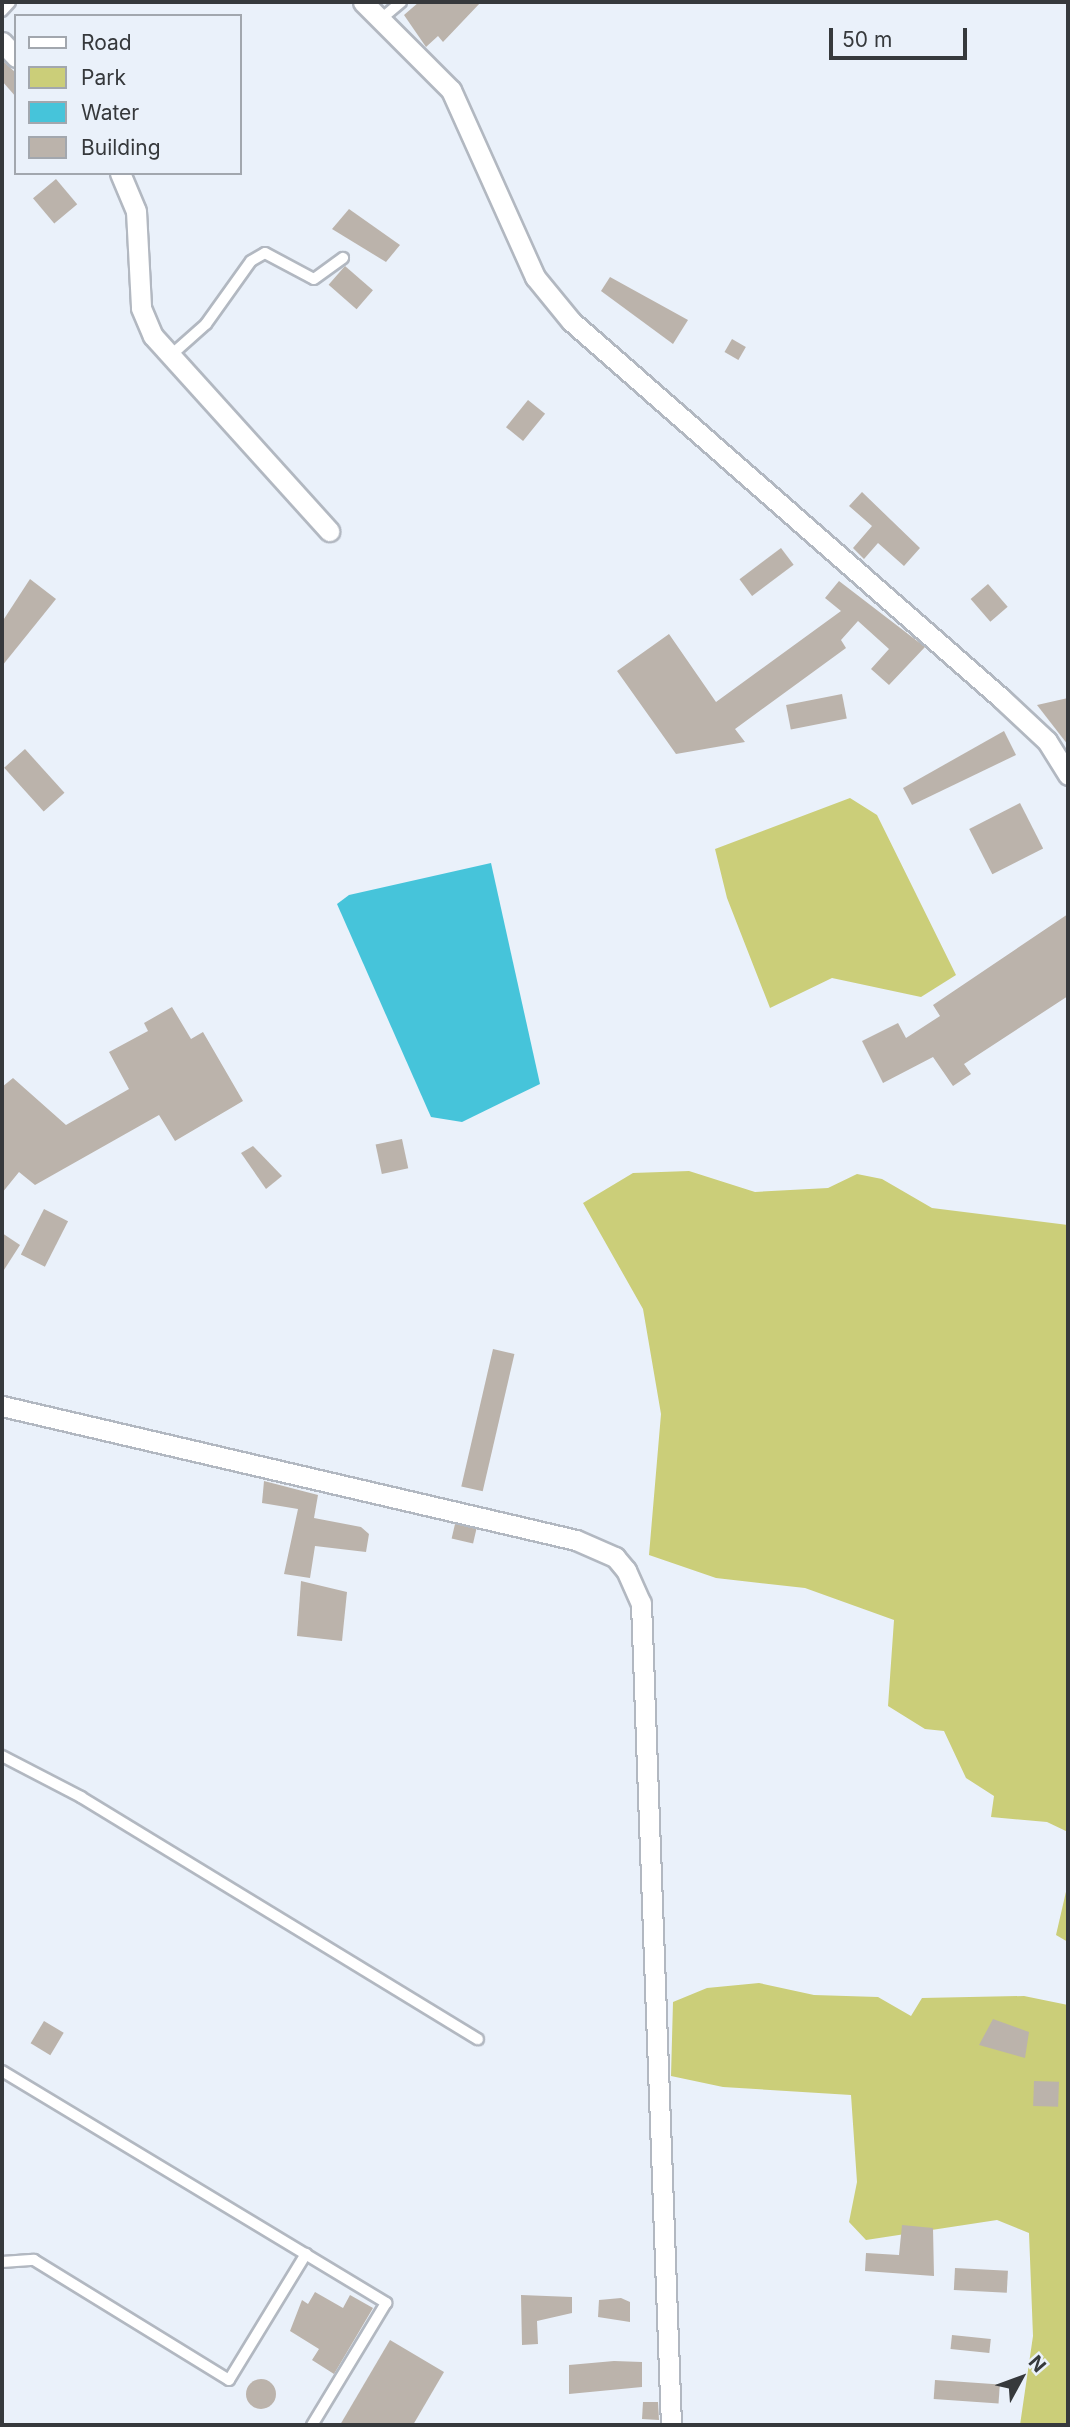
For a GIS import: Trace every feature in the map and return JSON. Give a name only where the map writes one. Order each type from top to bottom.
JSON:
[{"type":"street","points":[[363,2],[451,90],[535,277],[571,321],[991,689],[1047,741],[1068,775]]},
{"type":"street","points":[[2,42],[14,55]]},
{"type":"street","points":[[121,175],[136,211],[141,308],[170,356],[329,531]]},
{"type":"street","points":[[2,1406],[576,1540],[615,1557],[626,1570],[641,1603],[671,2425]]},
{"type":"lane","points":[[2,10],[10,2]]},
{"type":"lane","points":[[381,19],[401,2]]},
{"type":"lane","points":[[170,356],[206,324],[251,261],[265,253],[314,279],[343,258]]},
{"type":"lane","points":[[2,1756],[81,1797],[478,2039]]},
{"type":"lane","points":[[2,2071],[386,2303],[312,2425]]},
{"type":"lane","points":[[2,2262],[34,2260],[229,2379],[306,2254]]},
{"type":"green space","points":[[850,798],[877,815],[956,975],[921,997],[832,978],[770,1008],[727,898],[715,849]]},
{"type":"green space","points":[[689,1171],[755,1192],[828,1188],[857,1174],[882,1179],[932,1208],[1068,1225],[1068,1832],[1047,1822],[991,1817],[994,1796],[966,1778],[944,1731],[925,1729],[888,1706],[894,1620],[805,1588],[716,1578],[649,1555],[661,1414],[643,1309],[583,1203],[633,1173]]},
{"type":"green space","points":[[1068,1883],[1068,1942],[1056,1935]]},
{"type":"green space","points":[[759,1983],[814,1995],[878,1997],[911,2016],[922,1998],[1024,1996],[1068,2005],[1068,2425],[1020,2425],[1033,2336],[1029,2233],[997,2220],[866,2240],[849,2222],[857,2182],[851,2095],[723,2087],[671,2076],[673,2002],[707,1988]]},
{"type":"water","points":[[491,863],[540,1084],[462,1122],[431,1117],[337,904],[349,895]]},
{"type":"building","points":[[419,2],[481,2],[443,42],[438,36],[426,47],[404,15]]},
{"type":"building","points":[[2,60],[14,71],[14,95],[2,81]]},
{"type":"building","points":[[56,179],[77,204],[54,224],[33,198]]},
{"type":"building","points":[[349,209],[400,245],[386,262],[332,229]]},
{"type":"building","points":[[345,266],[373,290],[357,309],[329,285]]},
{"type":"building","points":[[610,277],[688,320],[673,344],[601,291]]},
{"type":"building","points":[[732,339],[746,347],[738,360],[724,352]]},
{"type":"building","points":[[528,400],[545,414],[523,441],[506,427]]},
{"type":"building","points":[[862,492],[920,548],[904,566],[878,543],[864,559],[853,548],[872,526],[849,506]]},
{"type":"building","points":[[781,548],[794,565],[752,596],[739,579]]},
{"type":"building","points":[[30,579],[56,599],[2,666],[2,622]]},
{"type":"building","points":[[839,581],[925,647],[889,685],[871,669],[889,649],[858,621],[841,640],[846,648],[735,729],[745,742],[676,754],[617,671],[669,634],[716,702],[841,611],[825,598]]},
{"type":"building","points":[[988,584],[1008,607],[990,622],[971,599]]},
{"type":"building","points":[[842,694],[847,719],[791,729],[786,705]]},
{"type":"building","points":[[1068,698],[1068,745],[1037,705]]},
{"type":"building","points":[[1004,731],[1016,755],[912,805],[903,788]]},
{"type":"building","points":[[25,749],[64,793],[44,812],[4,768]]},
{"type":"building","points":[[1020,803],[1043,848],[992,874],[969,829]]},
{"type":"building","points":[[1068,914],[1068,996],[964,1064],[971,1074],[953,1086],[933,1057],[883,1083],[862,1041],[898,1023],[906,1038],[940,1016],[933,1005]]},
{"type":"building","points":[[172,1007],[191,1039],[203,1032],[243,1101],[175,1141],[159,1115],[35,1185],[19,1172],[2,1193],[2,1087],[13,1078],[66,1125],[129,1089],[109,1052],[148,1031],[144,1023]]},
{"type":"building","points":[[402,1139],[408,1168],[382,1174],[376,1145]]},
{"type":"building","points":[[253,1146],[282,1176],[266,1189],[241,1153]]},
{"type":"building","points":[[44,1209],[68,1221],[45,1267],[21,1254]]},
{"type":"building","points":[[2,1233],[20,1245],[2,1273]]},
{"type":"building","points":[[493,1349],[514,1354],[483,1491],[461,1486]]},
{"type":"building","points":[[264,1481],[318,1495],[314,1518],[361,1527],[369,1534],[366,1552],[315,1546],[310,1578],[284,1574],[298,1509],[262,1503]]},
{"type":"building","points":[[455,1524],[476,1529],[473,1544],[452,1539]]},
{"type":"building","points":[[301,1581],[347,1592],[342,1641],[297,1636]]},
{"type":"building","points":[[993,2019],[1029,2032],[1025,2058],[979,2045]]},
{"type":"building","points":[[44,2021],[64,2033],[50,2055],[31,2043]]},
{"type":"building","points":[[1034,2081],[1059,2082],[1058,2107],[1033,2106]]},
{"type":"building","points":[[902,2225],[933,2228],[934,2276],[865,2271],[866,2253],[899,2255]]},
{"type":"building","points":[[955,2268],[1008,2271],[1007,2293],[954,2290]]},
{"type":"building","points":[[315,2292],[343,2308],[350,2295],[373,2308],[334,2374],[312,2360],[319,2349],[290,2331],[302,2300],[308,2304]]},
{"type":"building","points":[[521,2295],[572,2297],[572,2313],[537,2321],[538,2344],[522,2345]]},
{"type":"building","points":[[621,2298],[630,2302],[630,2322],[598,2317],[599,2300]]},
{"type":"building","points":[[952,2335],[991,2339],[989,2353],[951,2349]]},
{"type":"building","points":[[390,2340],[444,2372],[413,2425],[340,2425]]},
{"type":"building","points":[[614,2361],[642,2362],[642,2387],[569,2394],[569,2365]]},
{"type":"building","points":[[261,2379],[272,2383],[276,2394],[272,2405],[261,2409],[250,2405],[246,2394],[250,2383]]},
{"type":"building","points":[[935,2380],[1000,2385],[999,2403],[934,2399]]},
{"type":"building","points":[[643,2402],[658,2402],[659,2420],[642,2419]]}]
